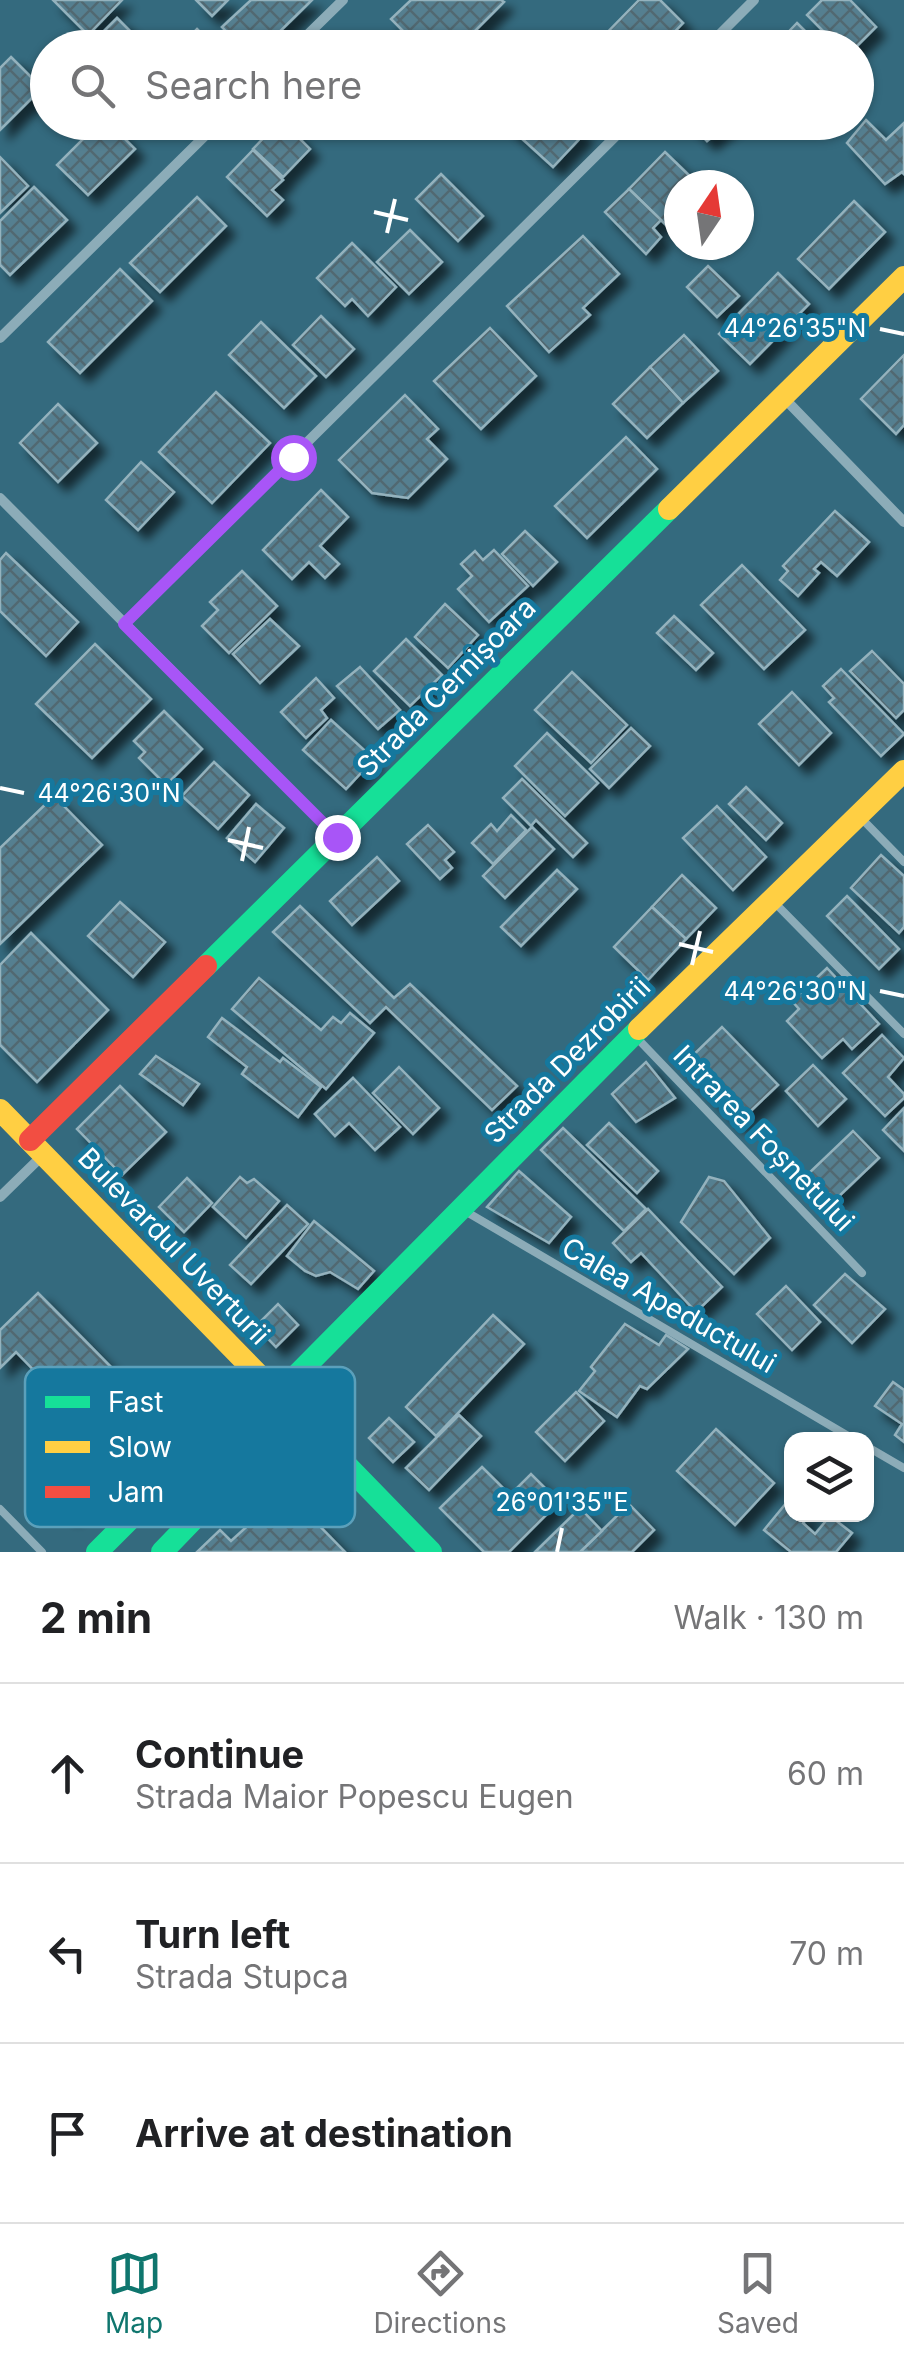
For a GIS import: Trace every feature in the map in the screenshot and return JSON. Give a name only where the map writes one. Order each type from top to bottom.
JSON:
[{"type":"street","points":[[312,30],[342,0]]},
{"type":"street","points":[[724,30],[754,0]]},
{"type":"street","points":[[0,338],[200,140]]},
{"type":"street","points":[[124,624],[612,140]]},
{"type":"street","name":"Strada Cernișoara","points":[[0,1197],[37,1147],[337,837],[904,277]]},
{"type":"street","points":[[782,396],[904,522]]},
{"type":"street","points":[[0,498],[337,837]]},
{"type":"street","name":"Strada Dezrobirii","points":[[305,1367],[634,1034],[904,771]]},
{"type":"street","name":"Bulevardul Uverturii","points":[[0,1110],[250,1367]]},
{"type":"street","name":"Bulevardul Uverturii","points":[[355,1475],[431,1552]]},
{"type":"street","name":"Strada Dezrobirii","points":[[97,1552],[122,1527]]},
{"type":"street","points":[[162,1552],[186,1527]]},
{"type":"lane","points":[[859,816],[904,862]]},
{"type":"lane","points":[[772,900],[904,1034]]},
{"type":"lane","name":"Intrarea Foșnetului","points":[[634,1034],[862,1274]]},
{"type":"lane","name":"Calea Apeductului","points":[[461,1209],[841,1432]]},
{"type":"lane","points":[[874,1451],[904,1468]]},
{"type":"lane","points":[[0,1509],[42,1552]]},
{"type":"building","points":[[53,0],[122,0],[93,30],[83,30]]},
{"type":"building","points":[[196,0],[228,0],[212,16]]},
{"type":"building","points":[[251,0],[312,0],[281,30],[222,27]]},
{"type":"building","points":[[411,0],[504,2],[476,30],[402,30],[391,19]]},
{"type":"building","points":[[639,0],[660,0],[683,23],[676,30],[610,30]]},
{"type":"building","points":[[822,0],[850,0],[876,27],[822,30],[807,15]]},
{"type":"building","points":[[117,18],[129,30],[105,30]]},
{"type":"building","points":[[11,57],[30,76],[30,100],[0,130],[0,68]]},
{"type":"building","points":[[904,123],[904,174],[885,184],[847,143],[874,140],[874,128],[886,140]]},
{"type":"building","points":[[82,140],[126,140],[135,149],[88,195],[57,165]]},
{"type":"building","points":[[262,140],[301,140],[310,149],[283,177],[253,149]]},
{"type":"building","points":[[523,140],[578,140],[553,167]]},
{"type":"building","points":[[253,150],[283,180],[272,190],[283,200],[267,216],[227,177]]},
{"type":"building","points":[[665,152],[684,170],[664,170],[664,223],[629,189]]},
{"type":"building","points":[[0,157],[28,186],[0,213]]},
{"type":"building","points":[[441,174],[483,216],[458,241],[416,199]]},
{"type":"building","points":[[34,187],[67,220],[10,275],[0,265],[0,221]]},
{"type":"building","points":[[629,189],[661,220],[653,228],[661,237],[646,254],[605,212]]},
{"type":"building","points":[[197,197],[226,226],[160,292],[130,263]]},
{"type":"building","points":[[854,201],[885,232],[829,289],[798,259]]},
{"type":"building","points":[[410,230],[442,262],[409,294],[377,262]]},
{"type":"building","points":[[583,236],[619,274],[583,308],[590,315],[549,352],[507,306]]},
{"type":"building","points":[[352,243],[396,287],[368,316],[352,299],[345,306],[317,278]]},
{"type":"building","points":[[708,266],[739,296],[717,317],[687,287]]},
{"type":"building","points":[[120,269],[152,301],[80,373],[48,342]]},
{"type":"building","points":[[778,273],[809,304],[750,364],[719,334]]},
{"type":"building","points":[[321,316],[354,349],[326,377],[293,345]]},
{"type":"building","points":[[261,322],[316,376],[284,408],[229,355]]},
{"type":"building","points":[[490,328],[536,376],[481,429],[434,381]]},
{"type":"building","points":[[684,335],[718,371],[683,403],[650,367]]},
{"type":"building","points":[[904,355],[904,425],[896,434],[861,399]]},
{"type":"building","points":[[650,367],[683,403],[647,438],[613,404]]},
{"type":"building","points":[[216,392],[270,443],[212,503],[159,452]]},
{"type":"building","points":[[405,395],[438,429],[427,439],[447,459],[408,498],[372,493],[339,460]]},
{"type":"building","points":[[58,404],[97,443],[58,482],[20,443]]},
{"type":"building","points":[[626,437],[657,469],[587,538],[555,506]]},
{"type":"building","points":[[141,462],[174,492],[138,530],[106,500]]},
{"type":"building","points":[[321,490],[348,517],[320,546],[339,564],[325,578],[309,562],[292,579],[263,550]]},
{"type":"building","points":[[835,511],[869,542],[837,576],[821,562],[814,569],[819,573],[798,596],[780,580],[788,571],[783,566]]},
{"type":"building","points":[[525,531],[557,562],[533,586],[502,554]]},
{"type":"building","points":[[494,550],[528,586],[489,622],[458,589],[472,576],[461,564],[475,551],[483,560]]},
{"type":"building","points":[[6,553],[78,622],[46,656],[0,611],[0,560]]},
{"type":"building","points":[[742,565],[805,630],[764,669],[701,605]]},
{"type":"building","points":[[242,571],[277,606],[229,653],[202,626],[218,610],[210,602]]},
{"type":"building","points":[[445,604],[478,635],[448,668],[415,637]]},
{"type":"building","points":[[674,616],[713,653],[696,670],[657,633]]},
{"type":"building","points":[[270,619],[299,646],[260,683],[233,654]]},
{"type":"building","points":[[406,639],[442,675],[410,706],[374,671]]},
{"type":"building","points":[[95,644],[151,699],[92,758],[36,704]]},
{"type":"building","points":[[872,651],[904,684],[904,710],[896,718],[850,671]]},
{"type":"building","points":[[360,667],[400,710],[378,729],[337,686]]},
{"type":"building","points":[[841,669],[904,734],[881,756],[829,702],[834,698],[823,686]]},
{"type":"building","points":[[572,672],[627,725],[591,763],[535,710]]},
{"type":"building","points":[[316,678],[334,698],[321,710],[327,718],[306,738],[281,712]]},
{"type":"building","points":[[792,692],[831,733],[799,765],[759,724]]},
{"type":"building","points":[[164,711],[202,749],[166,785],[139,758],[145,752],[134,741]]},
{"type":"building","points":[[331,720],[374,759],[346,789],[303,750]]},
{"type":"building","points":[[631,728],[650,746],[609,788],[590,769]]},
{"type":"building","points":[[547,733],[598,783],[565,816],[515,766]]},
{"type":"building","points":[[214,762],[249,795],[218,829],[182,796]]},
{"type":"building","points":[[522,779],[587,843],[573,857],[536,820],[531,826],[503,798]]},
{"type":"building","points":[[746,787],[782,823],[766,840],[729,804]]},
{"type":"building","points":[[54,796],[102,845],[0,944],[0,848]]},
{"type":"building","points":[[256,804],[284,828],[255,862],[227,838]]},
{"type":"building","points":[[717,806],[766,857],[733,890],[683,838]]},
{"type":"building","points":[[511,815],[526,830],[493,864],[472,843],[491,824],[497,831]]},
{"type":"building","points":[[428,825],[454,852],[445,860],[452,868],[440,879],[407,844]]},
{"type":"building","points":[[532,827],[554,849],[505,898],[483,876]]},
{"type":"building","points":[[881,855],[904,876],[904,927],[899,933],[851,888]]},
{"type":"building","points":[[377,857],[399,881],[352,925],[330,901]]},
{"type":"building","points":[[557,870],[577,889],[521,946],[501,927]]},
{"type":"building","points":[[682,875],[716,908],[686,939],[652,907]]},
{"type":"building","points":[[847,896],[899,949],[879,969],[827,916]]},
{"type":"building","points":[[120,902],[165,942],[133,977],[88,936]]},
{"type":"building","points":[[300,906],[394,998],[410,984],[517,1086],[492,1110],[386,1007],[370,1023],[273,932]]},
{"type":"building","points":[[652,907],[686,939],[648,980],[614,947]]},
{"type":"building","points":[[31,933],[108,1010],[37,1082],[0,1045],[0,965]]},
{"type":"building","points":[[827,968],[879,1024],[852,1049],[843,1039],[822,1058],[787,1021],[799,1009],[792,1001]]},
{"type":"building","points":[[259,978],[321,1030],[333,1017],[341,1023],[350,1013],[374,1033],[326,1089],[232,1009]]},
{"type":"building","points":[[222,1018],[321,1087],[298,1117],[242,1074],[247,1067],[208,1037]]},
{"type":"building","points":[[722,1027],[778,1085],[737,1124],[682,1066]]},
{"type":"building","points":[[882,1035],[904,1058],[888,1077],[904,1098],[885,1116],[843,1073]]},
{"type":"building","points":[[156,1056],[199,1084],[183,1105],[140,1074]]},
{"type":"building","points":[[646,1062],[675,1098],[636,1122],[612,1094]]},
{"type":"building","points":[[813,1065],[846,1099],[818,1126],[786,1091]]},
{"type":"building","points":[[399,1067],[439,1108],[413,1134],[373,1093]]},
{"type":"building","points":[[353,1078],[400,1127],[375,1150],[349,1123],[335,1136],[315,1114]]},
{"type":"building","points":[[120,1086],[166,1132],[122,1175],[77,1129]]},
{"type":"building","points":[[904,1108],[904,1151],[883,1130]]},
{"type":"building","points":[[609,1123],[658,1171],[637,1193],[587,1145]]},
{"type":"building","points":[[563,1128],[646,1209],[624,1231],[541,1150]]},
{"type":"building","points":[[853,1131],[879,1158],[834,1201],[808,1174]]},
{"type":"building","points":[[519,1171],[571,1217],[549,1243],[487,1207]]},
{"type":"building","points":[[240,1177],[247,1183],[254,1179],[279,1201],[246,1238],[213,1207]]},
{"type":"building","points":[[709,1177],[724,1181],[770,1238],[734,1274],[681,1222]]},
{"type":"building","points":[[187,1178],[212,1203],[184,1232],[159,1207]]},
{"type":"building","points":[[287,1205],[308,1224],[251,1284],[230,1265]]},
{"type":"building","points":[[648,1209],[722,1287],[696,1312],[641,1253],[631,1262],[613,1243]]},
{"type":"building","points":[[314,1221],[374,1271],[358,1289],[330,1272],[316,1276],[305,1271],[287,1256]]},
{"type":"building","points":[[845,1274],[885,1309],[852,1343],[814,1305]]},
{"type":"building","points":[[786,1286],[820,1322],[792,1350],[757,1314]]},
{"type":"building","points":[[38,1293],[111,1367],[31,1367],[16,1352],[0,1368],[0,1330]]},
{"type":"building","points":[[278,1304],[298,1325],[276,1347],[256,1326]]},
{"type":"building","points":[[493,1315],[524,1344],[436,1436],[406,1407]]},
{"type":"building","points":[[625,1324],[659,1345],[666,1335],[688,1349],[647,1389],[640,1386],[617,1417],[579,1391],[595,1371],[591,1367]]},
{"type":"building","points":[[893,1382],[904,1390],[904,1442],[895,1435],[902,1424],[875,1406]]},
{"type":"building","points":[[576,1392],[604,1421],[565,1461],[536,1432]]},
{"type":"building","points":[[459,1415],[481,1436],[429,1490],[406,1468]]},
{"type":"building","points":[[389,1418],[414,1442],[393,1462],[369,1438]]},
{"type":"building","points":[[716,1429],[774,1483],[735,1525],[677,1471]]},
{"type":"building","points":[[482,1467],[510,1495],[531,1474],[559,1502],[509,1552],[484,1552],[440,1508]]},
{"type":"building","points":[[629,1504],[654,1530],[632,1552],[580,1552]]},
{"type":"building","points":[[784,1506],[784,1522],[804,1522],[815,1534],[825,1522],[838,1522],[852,1533],[836,1552],[791,1552],[764,1530]]},
{"type":"building","points":[[580,1508],[602,1531],[580,1552],[535,1552]]},
{"type":"building","points":[[246,1527],[321,1527],[345,1552],[197,1552],[220,1530],[231,1541]]},
{"type":"traffic: fast","points":[[206,966],[669,509]]},
{"type":"traffic: fast","points":[[305,1367],[639,1029]]},
{"type":"traffic: fast","points":[[355,1474],[431,1552]]},
{"type":"traffic: fast","points":[[97,1552],[122,1527]]},
{"type":"traffic: fast","points":[[162,1552],[186,1527]]},
{"type":"traffic: slow","points":[[669,509],[904,277]]},
{"type":"traffic: slow","points":[[639,1029],[904,771]]},
{"type":"traffic: slow","points":[[0,1110],[251,1367]]},
{"type":"traffic: jam","points":[[30,1140],[206,966]]},
{"type":"route","points":[[293,457],[124,624],[337,837]]}]
